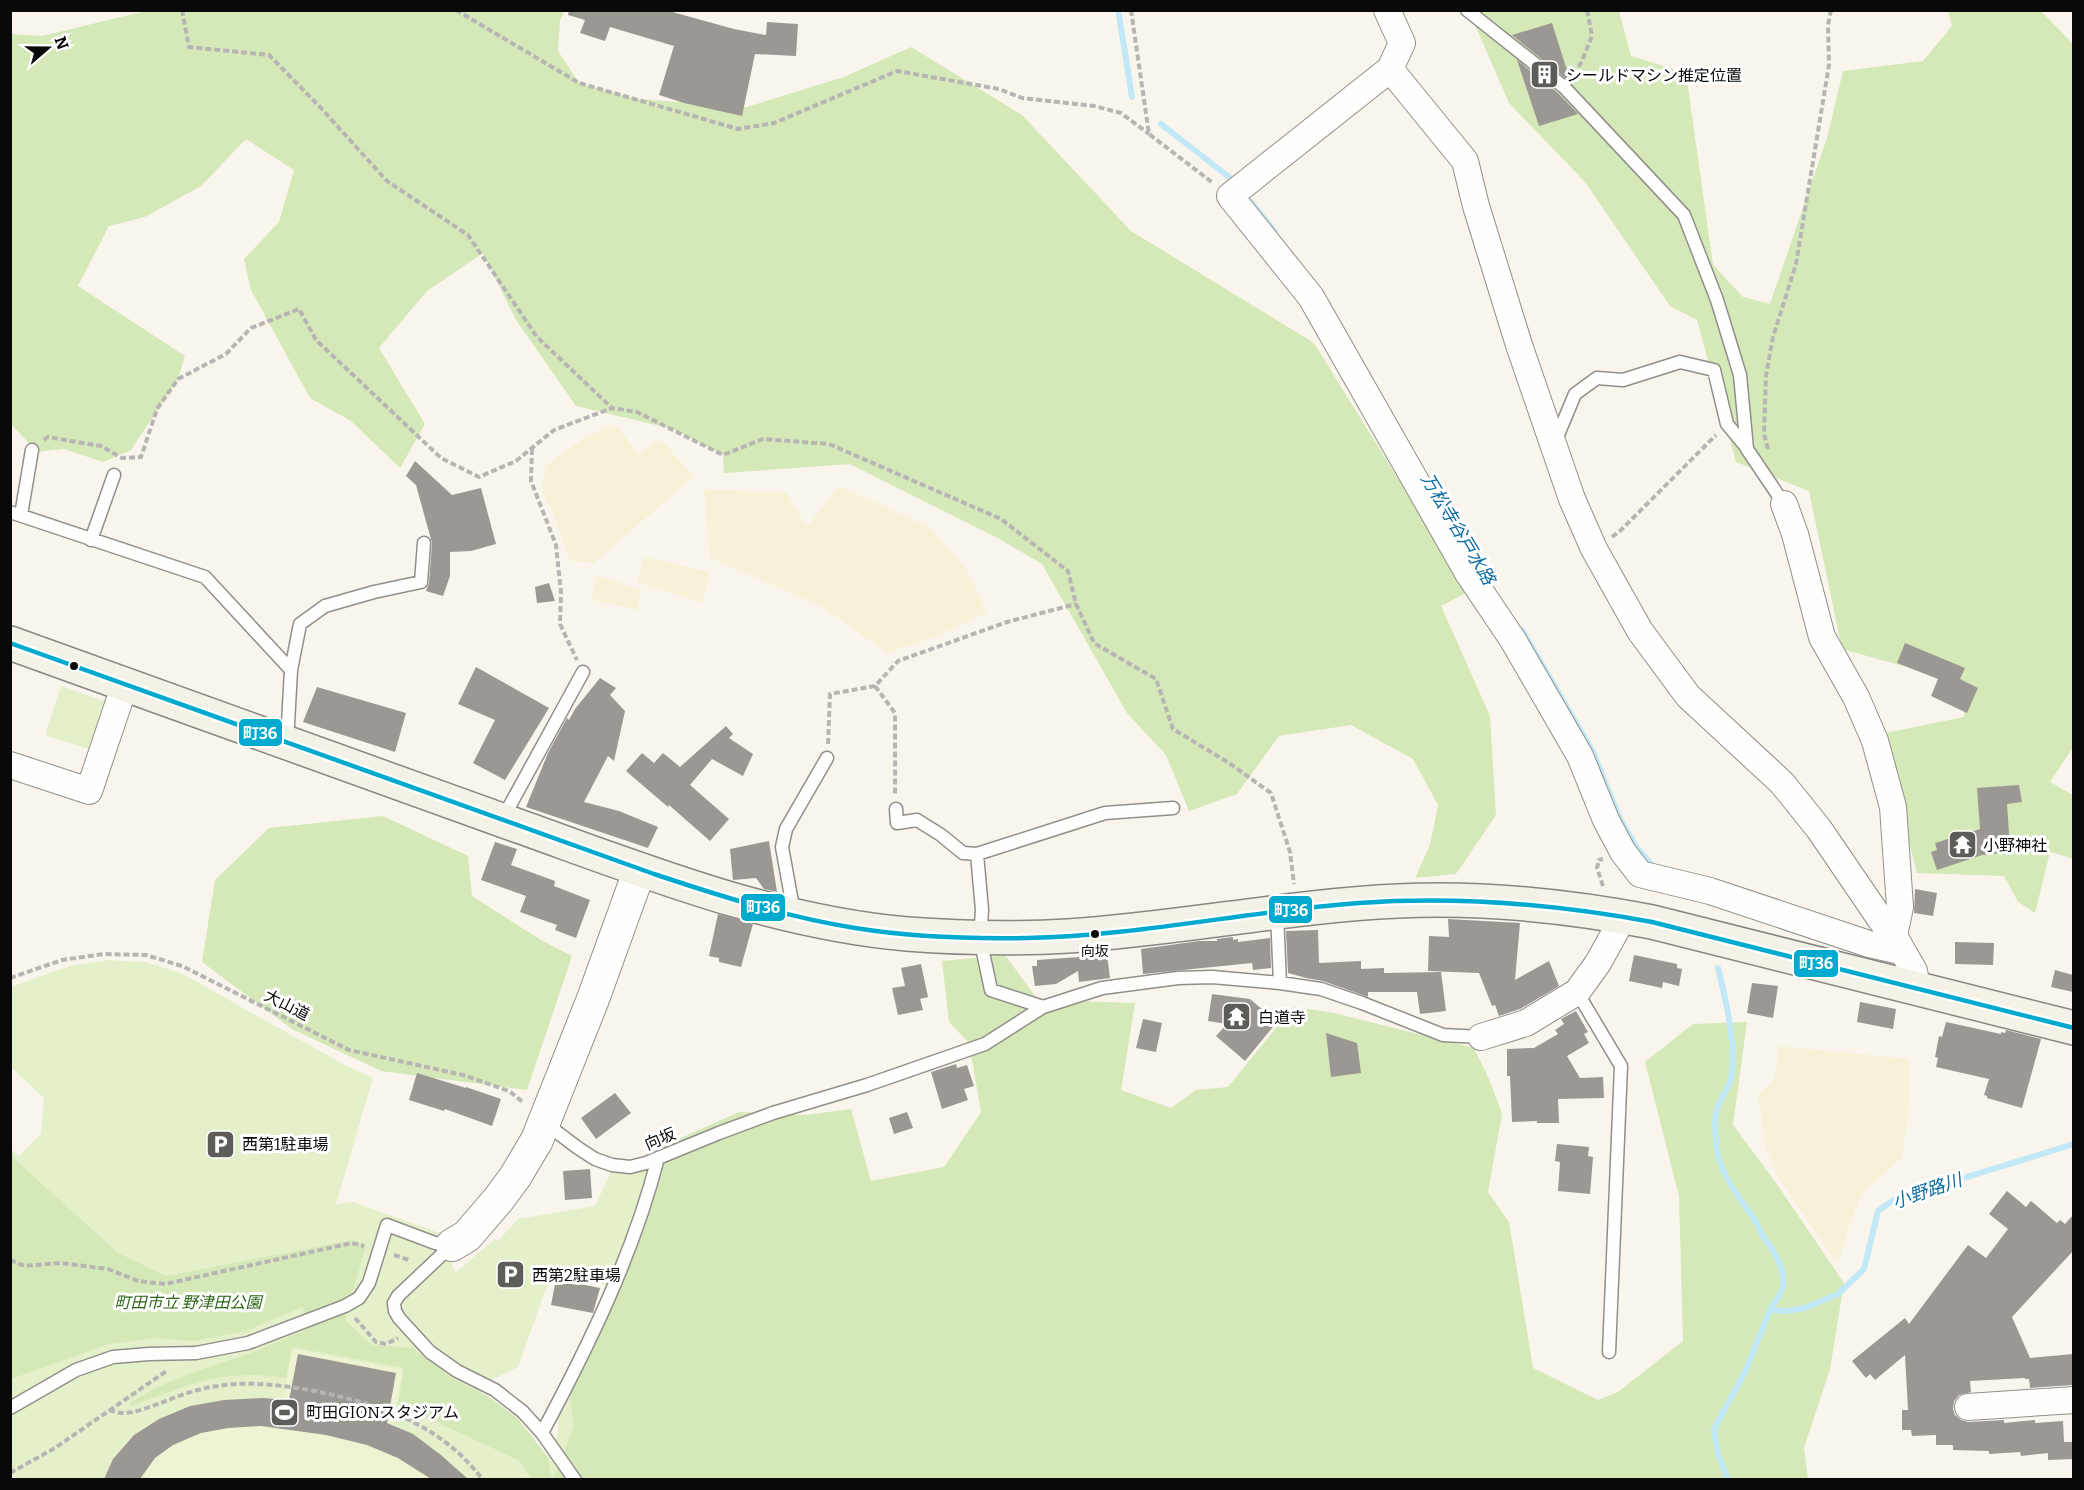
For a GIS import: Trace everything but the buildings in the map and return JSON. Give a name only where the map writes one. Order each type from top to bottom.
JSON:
[{"type":"main road","points":[[10,644],[640,869],[750,905],[795,916],[879,931],[980,938],[1068,936],[1397,901],[1462,900],[1566,908],[1624,916],[1917,987],[2073,1028]]},
{"type":"street","points":[[1387,10],[1402,43],[1390,69],[1230,196],[1311,297],[1468,573],[1513,640],[1581,756],[1606,820],[1623,852],[1640,874],[1710,891],[1869,944],[1898,944]]},
{"type":"street","points":[[1390,69],[1465,161],[1476,206],[1512,324],[1572,499],[1594,549],[1640,630],[1688,696],[1782,783],[1820,829],[1914,970],[1917,987]]},
{"type":"street","points":[[1784,504],[1795,534],[1822,637],[1856,697],[1875,741],[1893,807],[1900,907],[1898,944]]},
{"type":"street","points":[[24,774],[89,791],[125,684]]},
{"type":"street","points":[[452,1245],[467,1236],[498,1200],[537,1140],[593,999],[640,869]]},
{"type":"street","points":[[1481,1037],[1526,1023],[1577,992],[1598,963],[1624,916]]},
{"type":"street","points":[[1968,1407],[2073,1400]]},
{"type":"lane","points":[[1467,10],[1564,87],[1684,215],[1717,300],[1740,375],[1747,449]]},
{"type":"lane","points":[[1554,446],[1575,394],[1597,378],[1623,380],[1680,362],[1714,370],[1727,424],[1784,504]]},
{"type":"lane","points":[[32,450],[16,514],[205,577],[291,670]]},
{"type":"lane","points":[[91,540],[114,475]]},
{"type":"lane","points":[[287,742],[291,670],[300,624],[325,606],[374,592],[422,582],[424,543]]},
{"type":"lane","points":[[502,820],[583,672]]},
{"type":"lane","points":[[795,916],[782,847],[786,829],[827,758]]},
{"type":"lane","points":[[896,809],[897,823],[917,820],[941,834],[963,853],[977,854],[1105,813],[1173,808]]},
{"type":"lane","points":[[977,854],[982,910],[980,938],[991,990],[1043,1007]]},
{"type":"lane","points":[[1280,983],[1284,912]]},
{"type":"lane","name":"向坂","points":[[544,1122],[595,1159],[612,1165],[630,1167],[740,1125],[867,1085],[984,1044],[1043,1007],[1102,988],[1140,981],[1212,977],[1280,983],[1331,993],[1443,1035],[1481,1037]]},
{"type":"lane","points":[[1577,992],[1621,1066],[1609,1352]]},
{"type":"lane","points":[[542,1433],[584,1354],[615,1283],[646,1204],[658,1158]]},
{"type":"lane","points":[[10,1408],[76,1370],[113,1357],[196,1353],[248,1343],[345,1306],[359,1298],[369,1283],[387,1225],[435,1243],[452,1245]]},
{"type":"lane","points":[[452,1245],[398,1296],[394,1303],[395,1311],[430,1352],[457,1371],[495,1390],[523,1412],[542,1433],[575,1479]]},
{"type":"path","points":[[182,10],[189,47],[269,55],[387,181],[468,235],[537,337],[612,408]]},
{"type":"path","points":[[456,10],[579,83],[738,129],[774,123],[897,71],[999,89],[1022,98],[1103,108],[1121,113],[1230,196]]},
{"type":"path","points":[[1131,10],[1149,134]]},
{"type":"path","points":[[1564,87],[1581,63],[1592,36],[1587,10]]},
{"type":"path","points":[[1770,454],[1764,434],[1766,375],[1773,337],[1796,264],[1829,64],[1828,26],[1831,10]]},
{"type":"path","points":[[32,450],[48,437],[101,446],[122,458],[141,458],[157,409],[178,379],[226,354],[251,328],[300,309],[316,340],[441,458],[479,477],[516,461],[555,430],[612,408],[636,412],[723,455],[763,439],[830,444],[1001,519],[1068,571],[1076,604],[1094,642],[1156,679],[1173,729],[1229,763],[1270,793],[1290,852],[1294,876],[1284,912]]},
{"type":"path","points":[[1594,549],[1620,531],[1727,424]]},
{"type":"path","points":[[532,448],[531,482],[555,545],[561,593],[560,624],[583,672]]},
{"type":"path","points":[[827,758],[830,694],[875,686],[898,660],[1007,622],[1076,604]]},
{"type":"path","points":[[875,686],[895,713],[896,809]]},
{"type":"path","name":"大山道","points":[[10,978],[62,960],[104,954],[146,955],[182,966],[349,1050],[463,1075],[509,1091],[544,1122]]},
{"type":"path","points":[[10,1260],[25,1266],[61,1263],[108,1269],[138,1281],[165,1284],[352,1243],[408,1260]]},
{"type":"path","points":[[345,1306],[376,1342],[386,1344],[410,1330]]},
{"type":"path","points":[[10,1473],[55,1448],[196,1353]]},
{"type":"path","points":[[109,1410],[120,1413],[138,1411],[182,1395],[218,1386],[250,1384],[287,1386],[321,1392],[376,1405],[413,1421],[448,1444],[483,1479]]},
{"type":"shaded area","points":[[611,426],[620,429],[638,454],[661,440],[694,476],[594,563],[570,561],[555,517],[542,492],[545,466],[584,438]]},
{"type":"shaded area","points":[[839,486],[929,527],[965,567],[987,612],[938,636],[887,653],[821,606],[710,558],[704,489],[787,493],[807,527]]},
{"type":"shaded area","points":[[644,557],[709,572],[703,603],[637,582]]},
{"type":"shaded area","points":[[596,575],[641,590],[638,610],[592,600]]},
{"type":"shaded area","points":[[1779,1046],[1909,1059],[1909,1107],[1902,1157],[1862,1194],[1839,1260],[1834,1259],[1780,1180],[1766,1149],[1758,1094],[1774,1080]]},
{"type":"green space","points":[[150,10],[565,11],[560,20],[558,51],[579,83],[637,99],[747,107],[844,77],[911,47],[1022,115],[1131,231],[1314,343],[1468,592],[1441,606],[1490,716],[1496,815],[1456,874],[1415,878],[1430,845],[1438,805],[1413,759],[1351,725],[1279,736],[1237,794],[1189,811],[1166,755],[1127,713],[1042,564],[996,537],[850,464],[724,473],[723,455],[673,429],[576,406],[516,320],[483,253],[427,291],[379,348],[425,424],[400,468],[351,421],[310,398],[251,290],[244,259],[279,222],[294,170],[246,139],[201,186],[145,217],[109,226],[78,286],[185,356],[178,379],[131,450],[103,462],[64,449],[37,452],[11,424],[11,34],[42,36]]},
{"type":"green space","points":[[1469,11],[1619,11],[1631,56],[1686,73],[1713,265],[1743,297],[1770,304],[1827,138],[1843,71],[1923,61],[1952,26],[1948,11],[2041,11],[2073,44],[2074,746],[2050,782],[2073,795],[2074,859],[2050,852],[2035,913],[2018,902],[2004,876],[1917,873],[1881,734],[1964,717],[1964,683],[1842,649],[1809,491],[1736,462],[1697,320],[1670,306],[1585,182],[1509,103]]},
{"type":"green space","points":[[61,686],[101,700],[106,699],[110,705],[95,751],[45,735]]},
{"type":"green space","points":[[383,816],[468,856],[472,896],[541,940],[572,956],[527,1090],[381,1071],[292,1029],[202,962],[215,880],[269,828]]},
{"type":"green space","points":[[1005,955],[1038,1000],[1135,1003],[1121,1090],[1171,1108],[1196,1090],[1228,1087],[1293,1007],[1334,1013],[1474,1048],[1490,1081],[1502,1114],[1488,1192],[1509,1222],[1533,1368],[1598,1400],[1618,1392],[1683,1341],[1679,1196],[1645,1062],[1693,1024],[1747,1022],[1733,1125],[1774,1180],[1844,1283],[1830,1369],[1804,1448],[1808,1479],[553,1480],[574,1426],[569,1389],[617,1283],[663,1146],[739,1112],[806,1115],[851,1109],[871,1181],[944,1167],[981,1112],[969,1043],[949,1022],[942,961]]},
{"type":"green space","name":"町田市立 野津田公園","points":[[107,960],[145,962],[181,973],[343,1064],[373,1078],[336,1204],[353,1202],[442,1234],[455,1273],[495,1239],[498,1241],[518,1219],[595,1206],[611,1172],[636,1173],[652,1167],[641,1205],[609,1286],[553,1269],[518,1367],[491,1380],[482,1393],[518,1419],[547,1456],[558,1435],[558,1412],[617,1283],[738,1479],[11,1479],[11,1150],[19,1156],[41,1134],[44,1098],[11,1067],[10,987],[70,966]]},
{"type":"green space","points":[[10,1155],[118,1253],[166,1276],[352,1240],[366,1245],[345,1320],[372,1345],[412,1348],[452,1378],[491,1398],[518,1419],[547,1456],[552,1479],[531,1479],[520,1461],[398,1404],[404,1368],[292,1347],[286,1378],[253,1375],[222,1377],[191,1384],[132,1406],[129,1404],[172,1381],[304,1331],[303,1307],[245,1331],[194,1341],[153,1338],[109,1344],[11,1379]]},
{"type":"green space","name":"町田GIONスタジアム","points":[[293,1349],[402,1370],[393,1425],[433,1448],[467,1479],[104,1480],[113,1459],[128,1440],[146,1426],[167,1415],[213,1402],[237,1399],[283,1400]]},
{"type":"waterway","name":"万松寺谷戸水路","points":[[1119,15],[1132,97]]},
{"type":"waterway","name":"万松寺谷戸水路","points":[[1161,124],[1229,177]]},
{"type":"waterway","name":"万松寺谷戸水路","points":[[1251,202],[1275,232]]},
{"type":"waterway","name":"万松寺谷戸水路","points":[[1522,630],[1593,752],[1620,819],[1637,848],[1651,864]]},
{"type":"waterway","name":"万松寺谷戸水路","points":[[1718,968],[1729,1020],[1733,1060],[1730,1083],[1716,1115],[1717,1153],[1729,1181],[1754,1218],[1780,1265],[1783,1278],[1782,1289],[1770,1310]]},
{"type":"waterway","name":"小野路川","points":[[1728,1480],[1718,1454],[1714,1429],[1746,1370],[1770,1310],[1786,1311],[1805,1308],[1838,1294],[1864,1269],[1878,1211],[1895,1199],[2074,1144]]},
{"type":"transit line","name":"町36","points":[[10,643],[654,874],[753,905],[829,923],[919,935],[962,938],[1027,938],[1110,933],[1359,903],[1433,900],[1543,906],[1652,922],[2074,1028]]},
{"type":"place","name":"シールドマシン推定位置","points":[[1545,75]]},
{"type":"place","name":"小野神社","points":[[1962,845]]},
{"type":"place","name":"向坂","points":[[1095,934]]},
{"type":"place","name":"白道寺","points":[[1237,1017]]},
{"type":"place","name":"西第1駐車場","points":[[221,1144]]},
{"type":"place","name":"西第2駐車場","points":[[511,1275]]},
{"type":"place","name":"町田GIONスタジアム","points":[[285,1412]]}]
